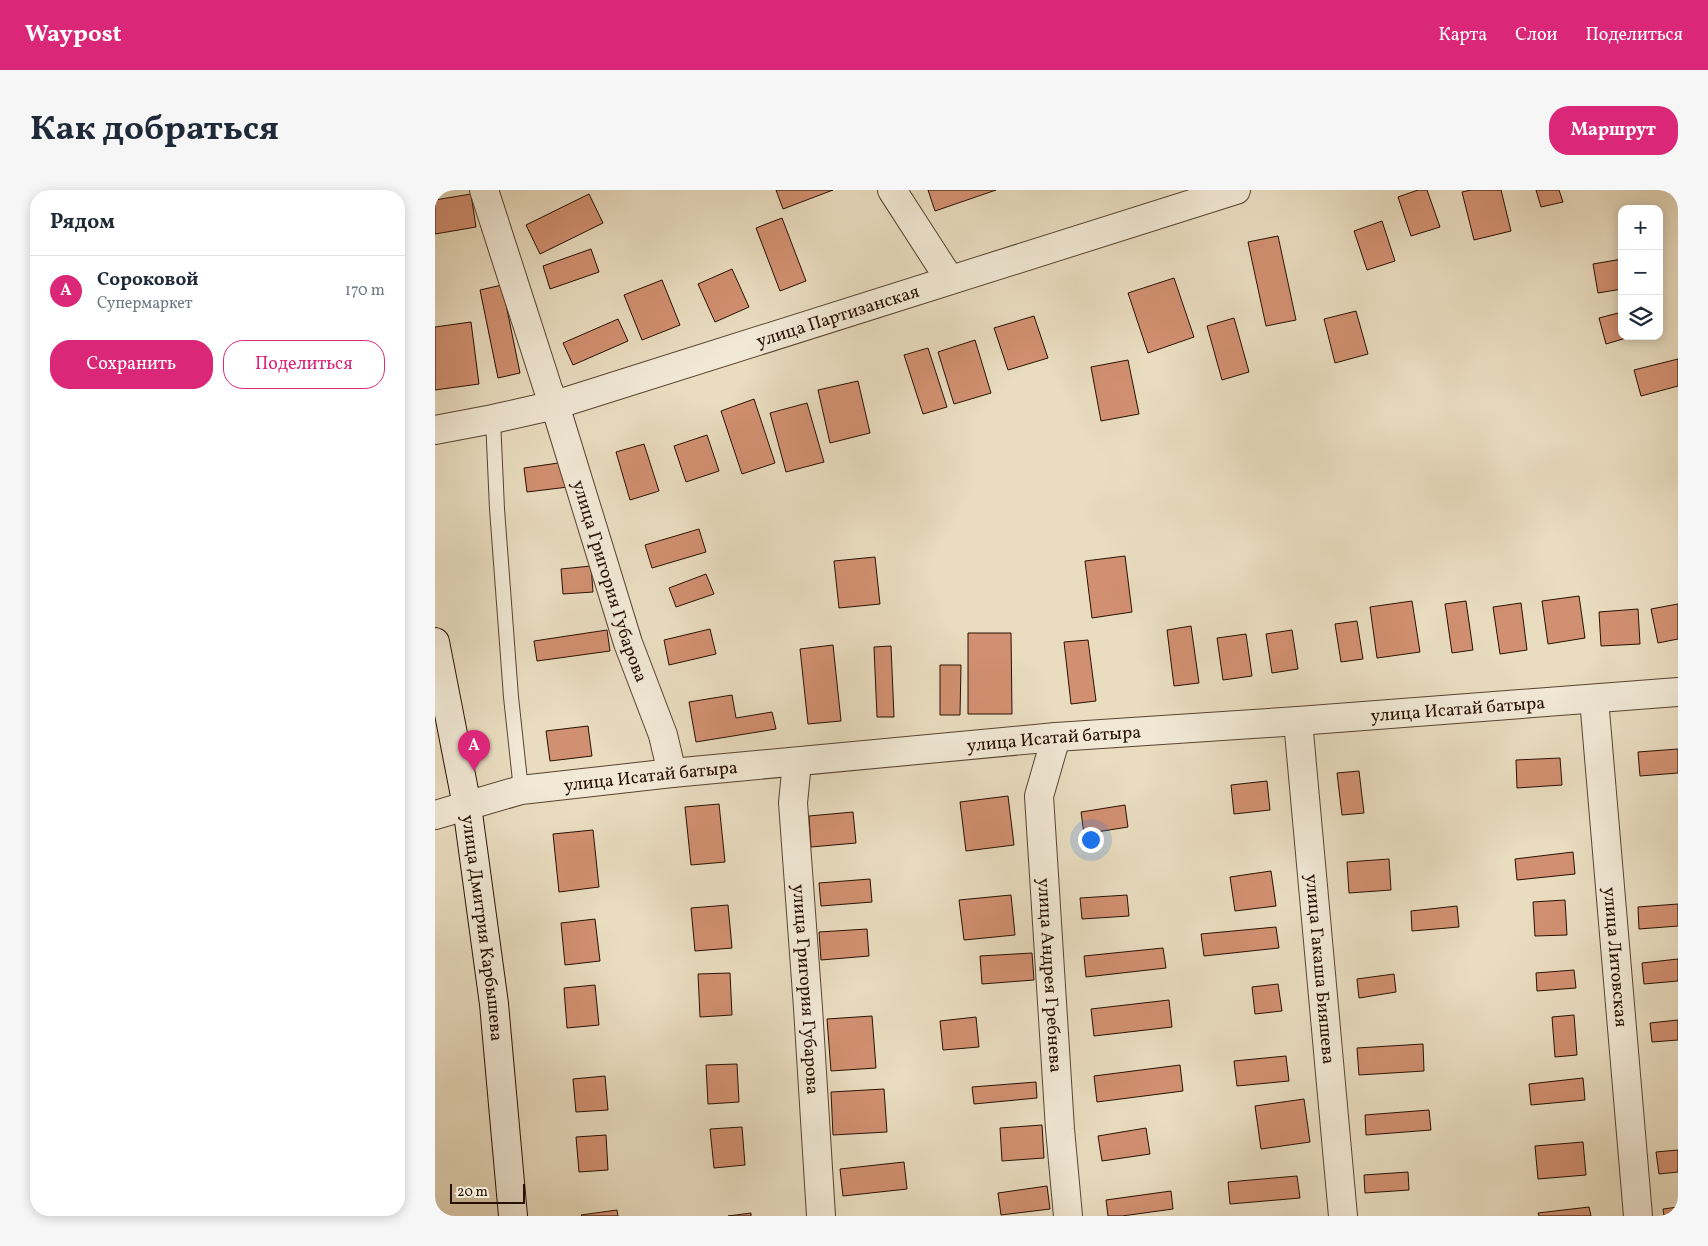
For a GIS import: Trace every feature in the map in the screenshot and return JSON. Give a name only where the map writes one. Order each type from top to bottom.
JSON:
[{"type":"street","name":"улица Григория Губарова","points":[[484,190],[628,643],[663,735],[672,773]]},
{"type":"street","points":[[892,190],[950,280]]},
{"type":"street","name":"улица Партизанская","points":[[435,430],[493,419],[551,397],[950,280],[1237,190]]},
{"type":"street","name":"улица Дмитрия Карбышева","points":[[435,642],[467,806],[494,1004],[513,1216]]},
{"type":"street","name":"улица Исатай батыра","points":[[435,815],[521,790],[672,773],[1056,737],[1678,692]]},
{"type":"street","name":"улица Литовская","points":[[1594,699],[1638,1216]]},
{"type":"street","name":"улица Гакаша Бияшева","points":[[1297,721],[1343,1216]]},
{"type":"street","name":"улица Андрея Гребнева","points":[[1056,737],[1039,796],[1059,1129],[1068,1216]]},
{"type":"street","name":"улица Григория Губарова","points":[[797,762],[793,803],[808,998],[821,1216]]},
{"type":"lane","points":[[493,419],[497,509],[511,697],[521,790]]},
{"type":"building","points":[[776,190],[833,190],[783,209]]},
{"type":"building","points":[[928,190],[996,190],[935,211]]},
{"type":"building","points":[[1418,190],[1427,190],[1440,227],[1411,236],[1398,197]]},
{"type":"building","points":[[1471,190],[1501,190],[1511,231],[1474,240],[1462,192]]},
{"type":"building","points":[[1536,190],[1559,190],[1563,202],[1541,207]]},
{"type":"building","points":[[471,194],[476,227],[435,234],[435,200]]},
{"type":"building","points":[[589,194],[603,223],[540,254],[526,225]]},
{"type":"building","points":[[782,218],[806,281],[780,291],[756,228]]},
{"type":"building","points":[[1382,221],[1395,261],[1367,270],[1354,231]]},
{"type":"building","points":[[1278,236],[1296,320],[1266,326],[1248,242]]},
{"type":"building","points":[[591,249],[599,272],[550,289],[543,266]]},
{"type":"building","points":[[1618,260],[1618,290],[1598,293],[1593,264]]},
{"type":"building","points":[[732,269],[749,307],[715,322],[698,284]]},
{"type":"building","points":[[1174,278],[1194,337],[1148,353],[1128,293]]},
{"type":"building","points":[[662,280],[680,325],[642,340],[624,295]]},
{"type":"building","points":[[502,285],[520,373],[498,378],[480,290]]},
{"type":"building","points":[[1356,311],[1368,354],[1335,363],[1324,319]]},
{"type":"building","points":[[1618,313],[1620,340],[1606,344],[1599,318]]},
{"type":"building","points":[[1034,316],[1048,358],[1008,370],[994,328]]},
{"type":"building","points":[[1234,318],[1249,372],[1222,380],[1207,326]]},
{"type":"building","points":[[618,319],[628,341],[573,365],[563,343]]},
{"type":"building","points":[[471,322],[479,384],[435,390],[435,327]]},
{"type":"building","points":[[975,340],[991,393],[954,404],[938,352]]},
{"type":"building","points":[[928,348],[947,407],[923,414],[904,355]]},
{"type":"building","points":[[1678,359],[1678,386],[1641,396],[1634,370]]},
{"type":"building","points":[[1128,360],[1139,414],[1101,421],[1091,367]]},
{"type":"building","points":[[858,381],[870,433],[830,443],[818,390]]},
{"type":"building","points":[[754,399],[775,463],[742,474],[721,411]]},
{"type":"building","points":[[807,403],[824,462],[786,472],[770,413]]},
{"type":"building","points":[[707,435],[719,471],[686,482],[674,446]]},
{"type":"building","points":[[644,444],[659,491],[630,500],[616,452]]},
{"type":"building","points":[[565,462],[568,487],[527,492],[524,468]]},
{"type":"building","points":[[699,529],[706,552],[652,568],[645,545]]},
{"type":"building","points":[[1125,556],[1132,612],[1092,618],[1085,561]]},
{"type":"building","points":[[875,557],[880,604],[839,608],[834,561]]},
{"type":"building","points":[[591,566],[593,592],[563,594],[561,569]]},
{"type":"building","points":[[706,574],[714,594],[676,607],[669,588]]},
{"type":"building","points":[[1579,596],[1585,638],[1548,644],[1542,601]]},
{"type":"building","points":[[1412,601],[1420,652],[1377,658],[1370,607]]},
{"type":"building","points":[[1466,601],[1473,650],[1452,653],[1445,604]]},
{"type":"building","points":[[1521,603],[1527,650],[1500,654],[1493,607]]},
{"type":"building","points":[[1678,604],[1678,639],[1658,643],[1651,609]]},
{"type":"building","points":[[1638,609],[1640,644],[1601,646],[1599,612]]},
{"type":"building","points":[[1357,621],[1363,659],[1341,662],[1335,624]]},
{"type":"building","points":[[1191,626],[1199,683],[1174,686],[1167,630]]},
{"type":"building","points":[[710,629],[716,654],[669,665],[664,640]]},
{"type":"building","points":[[607,630],[610,651],[537,661],[534,641]]},
{"type":"building","points":[[1292,630],[1298,669],[1272,673],[1266,634]]},
{"type":"building","points":[[968,633],[1011,633],[1012,714],[968,714]]},
{"type":"building","points":[[1246,634],[1252,676],[1223,680],[1217,638]]},
{"type":"building","points":[[1088,640],[1096,701],[1071,704],[1064,642]]},
{"type":"building","points":[[833,645],[841,721],[808,724],[800,649]]},
{"type":"building","points":[[891,646],[894,717],[877,717],[874,647]]},
{"type":"building","points":[[940,665],[961,665],[960,715],[940,715]]},
{"type":"building","points":[[732,695],[736,718],[772,712],[776,729],[696,742],[689,702]]},
{"type":"building","points":[[588,726],[592,756],[550,761],[546,731]]},
{"type":"building","points":[[1678,749],[1678,773],[1640,776],[1638,752]]},
{"type":"building","points":[[1560,758],[1562,785],[1517,788],[1516,760]]},
{"type":"building","points":[[1359,771],[1364,813],[1342,815],[1337,773]]},
{"type":"building","points":[[1267,781],[1270,810],[1234,814],[1231,785]]},
{"type":"building","points":[[1008,796],[1014,845],[966,851],[960,802]]},
{"type":"building","points":[[719,804],[725,862],[691,865],[685,807]]},
{"type":"building","points":[[1125,805],[1128,827],[1084,834],[1081,812]]},
{"type":"building","points":[[853,812],[856,843],[811,847],[809,816]]},
{"type":"building","points":[[593,830],[599,887],[559,892],[553,834]]},
{"type":"building","points":[[1573,852],[1575,874],[1517,880],[1515,859]]},
{"type":"building","points":[[1389,859],[1391,890],[1349,893],[1347,862]]},
{"type":"building","points":[[1271,871],[1276,906],[1235,911],[1230,877]]},
{"type":"building","points":[[870,879],[872,902],[821,906],[819,883]]},
{"type":"building","points":[[1011,895],[1015,935],[964,940],[959,900]]},
{"type":"building","points":[[1127,895],[1129,916],[1082,919],[1080,898]]},
{"type":"building","points":[[1565,900],[1567,935],[1535,936],[1533,902]]},
{"type":"building","points":[[1678,904],[1678,926],[1639,929],[1638,907]]},
{"type":"building","points":[[728,905],[732,948],[695,951],[691,908]]},
{"type":"building","points":[[1457,906],[1459,927],[1412,931],[1411,911]]},
{"type":"building","points":[[595,919],[600,961],[565,965],[561,923]]},
{"type":"building","points":[[1276,927],[1279,948],[1204,956],[1201,934]]},
{"type":"building","points":[[867,929],[869,956],[821,960],[819,932]]},
{"type":"building","points":[[1163,948],[1166,968],[1086,977],[1084,956]]},
{"type":"building","points":[[1032,953],[1034,980],[982,984],[980,956]]},
{"type":"building","points":[[1678,959],[1678,981],[1644,984],[1642,963]]},
{"type":"building","points":[[1574,970],[1576,988],[1537,991],[1536,973]]},
{"type":"building","points":[[730,973],[732,1015],[700,1017],[698,974]]},
{"type":"building","points":[[1394,974],[1396,992],[1359,998],[1357,979]]},
{"type":"building","points":[[1278,984],[1282,1011],[1255,1014],[1252,987]]},
{"type":"building","points":[[595,985],[599,1025],[567,1028],[564,988]]},
{"type":"building","points":[[1169,1000],[1172,1027],[1094,1036],[1091,1009]]},
{"type":"building","points":[[1574,1015],[1577,1055],[1555,1057],[1552,1017]]},
{"type":"building","points":[[872,1016],[876,1068],[831,1071],[827,1019]]},
{"type":"building","points":[[976,1017],[979,1047],[943,1050],[940,1021]]},
{"type":"building","points":[[1678,1020],[1678,1040],[1652,1042],[1650,1023]]},
{"type":"building","points":[[1423,1044],[1424,1071],[1359,1075],[1357,1048]]},
{"type":"building","points":[[1286,1056],[1289,1081],[1237,1086],[1234,1061]]},
{"type":"building","points":[[737,1064],[739,1102],[708,1104],[706,1065]]},
{"type":"building","points":[[1180,1065],[1183,1091],[1097,1102],[1094,1076]]},
{"type":"building","points":[[605,1076],[608,1110],[576,1112],[573,1079]]},
{"type":"building","points":[[1583,1078],[1585,1100],[1531,1105],[1529,1084]]},
{"type":"building","points":[[1036,1082],[1037,1098],[974,1104],[972,1087]]},
{"type":"building","points":[[884,1089],[887,1132],[833,1135],[831,1092]]},
{"type":"building","points":[[1304,1099],[1310,1142],[1261,1149],[1255,1106]]},
{"type":"building","points":[[1429,1110],[1431,1130],[1366,1135],[1365,1115]]},
{"type":"building","points":[[1042,1125],[1044,1158],[1002,1161],[1000,1128]]},
{"type":"building","points":[[742,1127],[745,1165],[714,1168],[710,1129]]},
{"type":"building","points":[[1146,1128],[1150,1154],[1102,1161],[1098,1136]]},
{"type":"building","points":[[606,1135],[608,1170],[579,1172],[576,1137]]},
{"type":"building","points":[[1583,1142],[1586,1175],[1538,1179],[1535,1146]]},
{"type":"building","points":[[1678,1150],[1678,1172],[1659,1174],[1656,1152]]},
{"type":"building","points":[[904,1162],[907,1189],[843,1196],[840,1169]]},
{"type":"building","points":[[1408,1172],[1409,1190],[1365,1193],[1364,1175]]},
{"type":"building","points":[[1297,1176],[1300,1198],[1230,1204],[1228,1182]]},
{"type":"building","points":[[1047,1186],[1050,1209],[1001,1215],[998,1193]]},
{"type":"building","points":[[1171,1191],[1173,1209],[1108,1216],[1106,1200]]},
{"type":"building","points":[[1589,1207],[1591,1216],[1539,1216],[1538,1213]]},
{"type":"building","points":[[1678,1207],[1678,1216],[1664,1216],[1663,1209]]},
{"type":"building","points":[[617,1210],[618,1216],[581,1215]]},
{"type":"building","points":[[751,1213],[751,1216],[728,1216]]},
{"type":"place","name":"Сороковой","points":[[474,771]]}]
